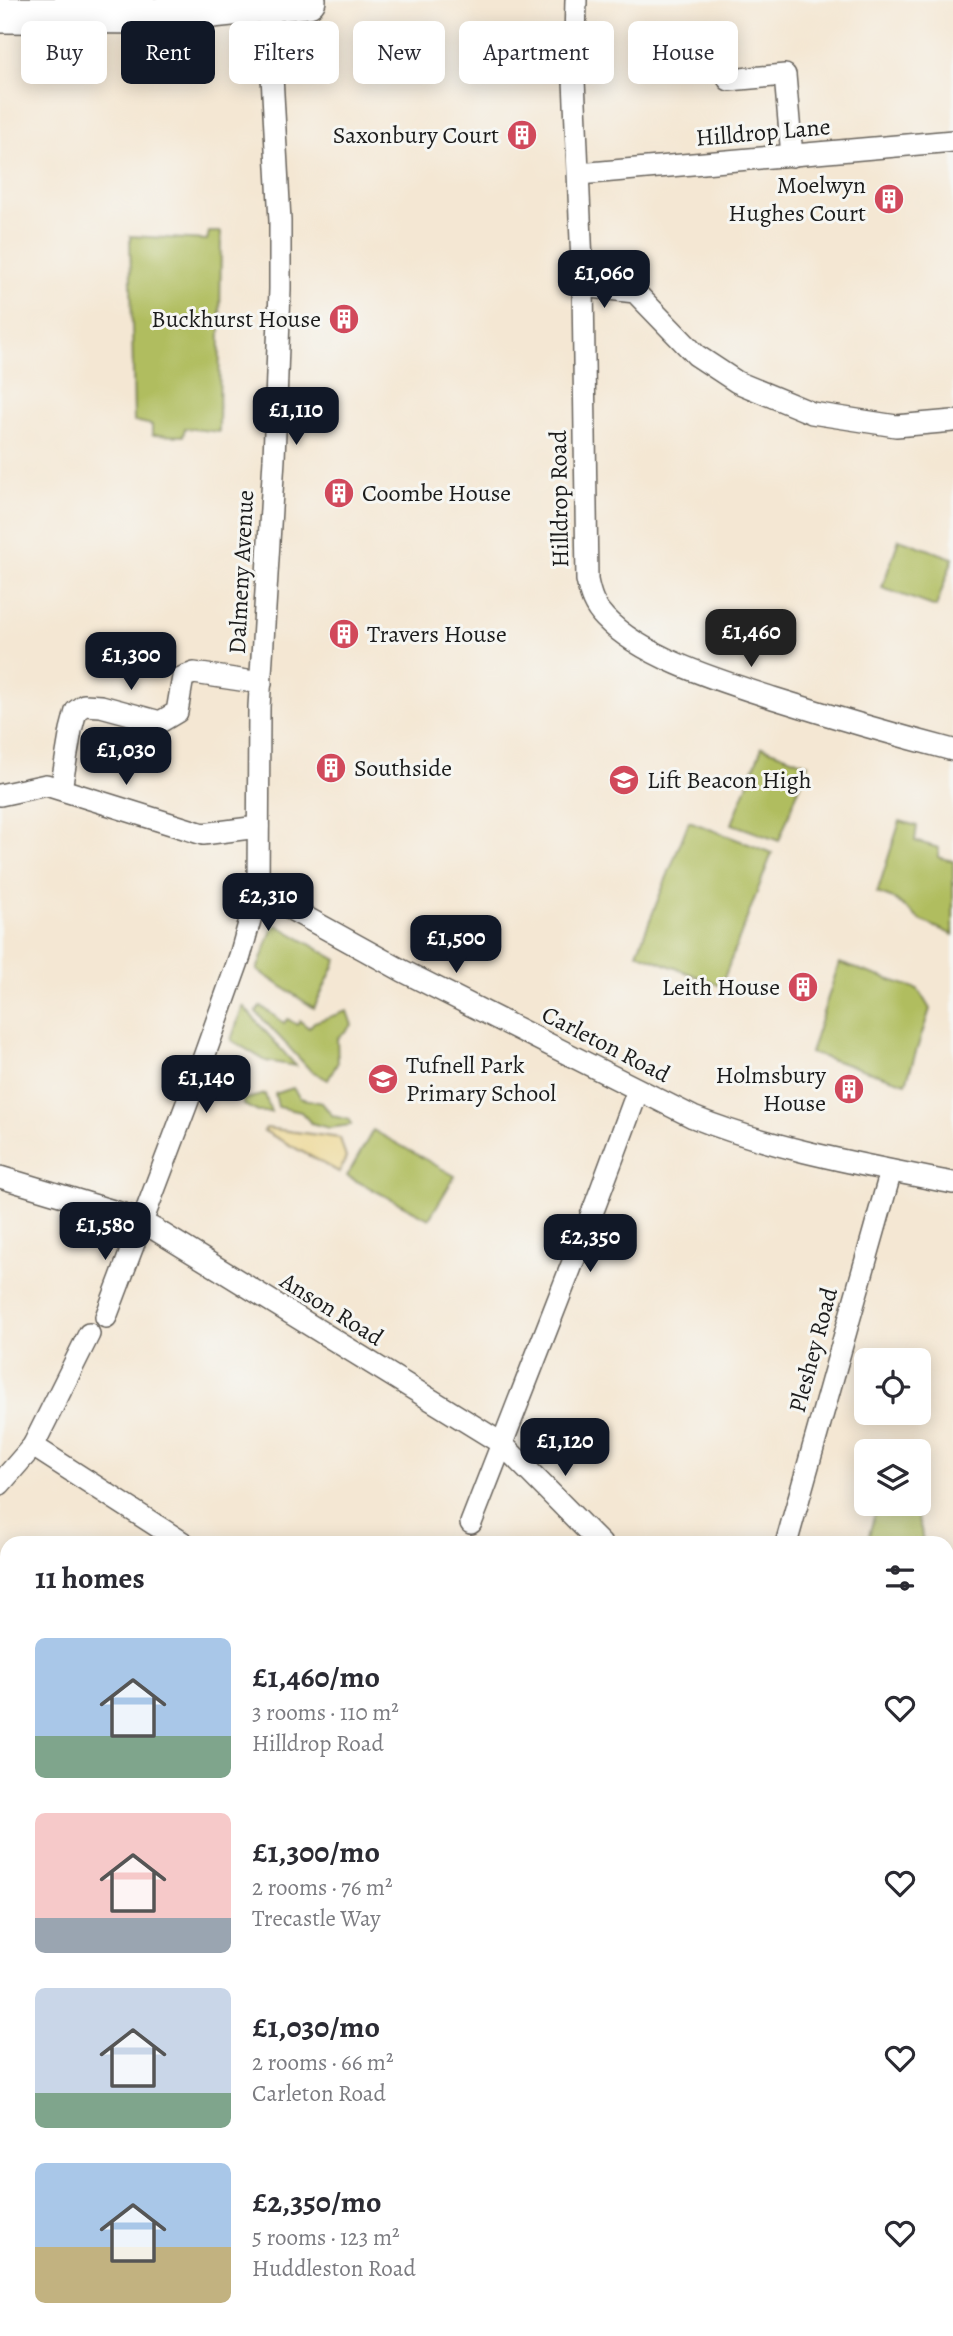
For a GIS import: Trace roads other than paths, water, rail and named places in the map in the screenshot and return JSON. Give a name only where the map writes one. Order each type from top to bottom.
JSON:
[{"type":"highway","points":[[0,15],[155,16],[308,0]]},
{"type":"street","name":"Hilldrop Road","points":[[576,0],[574,80],[583,286],[587,580],[592,601],[604,618],[655,653],[729,684],[867,727],[953,750]]},
{"type":"street","name":"Dalmeny Avenue","points":[[106,1317],[182,1119],[240,956],[258,891],[261,683],[274,459],[280,289],[280,222],[268,4]]},
{"type":"street","points":[[738,79],[785,75],[792,156]]},
{"type":"street","name":"Hilldrop Lane","points":[[579,174],[953,141]]},
{"type":"street","points":[[583,286],[635,292],[695,355],[737,382],[812,414],[896,426],[953,421]]},
{"type":"street","points":[[61,789],[76,711],[85,705],[101,706],[160,722],[177,712],[183,677],[194,673],[261,683]]},
{"type":"street","points":[[0,795],[46,785],[203,834],[258,827]]},
{"type":"street","name":"Carleton Road","points":[[258,891],[403,971],[693,1118],[717,1127],[891,1171],[953,1183]]},
{"type":"street","points":[[471,1523],[638,1090]]},
{"type":"street","name":"Pleshey Road","points":[[788,1536],[891,1171]]},
{"type":"street","name":"Anson Road","points":[[0,1177],[130,1216],[142,1223],[500,1443],[593,1536]]},
{"type":"street","points":[[0,1484],[33,1446],[89,1334]]},
{"type":"street","points":[[33,1446],[173,1536]]},
{"type":"place","name":"Saxonbury Court","points":[[522,135]]},
{"type":"place","name":"Moelwyn Hughes Court","points":[[889,199]]},
{"type":"place","name":"Buckhurst House","points":[[344,319]]},
{"type":"place","name":"Coombe House","points":[[339,493]]},
{"type":"place","name":"Travers House","points":[[344,634]]},
{"type":"place","name":"Southside","points":[[331,768]]},
{"type":"place","name":"Lift Beacon High","points":[[624,780]]},
{"type":"place","name":"Leith House","points":[[803,987]]},
{"type":"place","name":"Tufnell Park Primary School","points":[[383,1079]]},
{"type":"place","name":"Holmsbury House","points":[[849,1089]]}]
